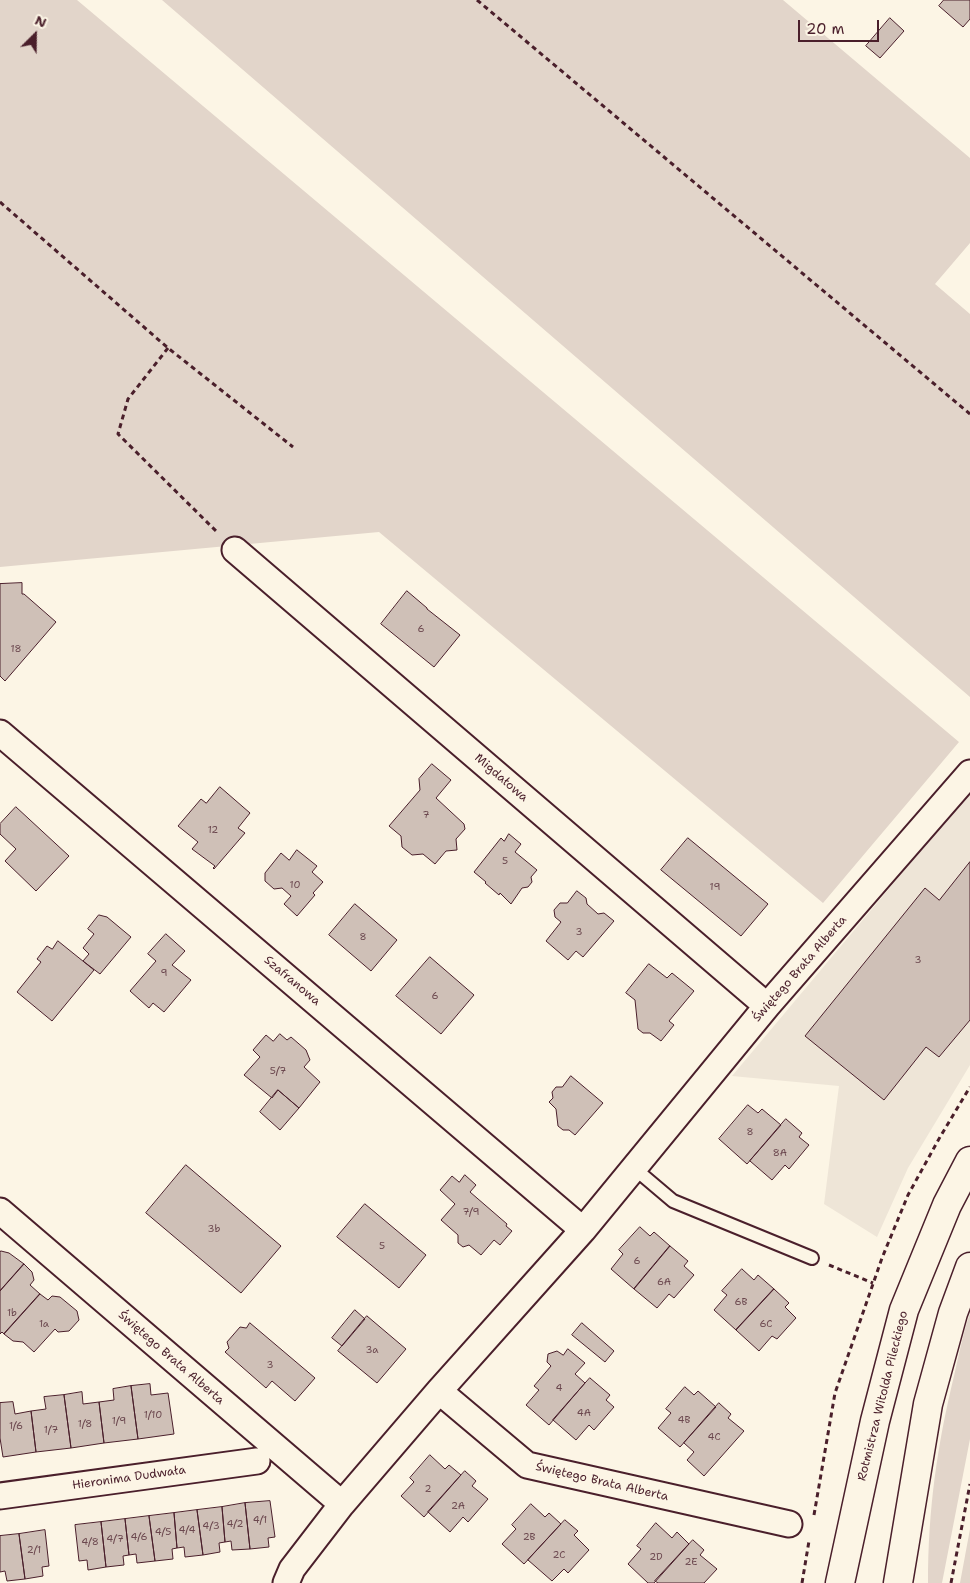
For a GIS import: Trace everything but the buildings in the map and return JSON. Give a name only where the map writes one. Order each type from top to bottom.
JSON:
[{"type":"main road","name":"Rotmistrza Witolda Pileckiego","points":[[840,1583],[875,1420],[904,1310],[947,1205],[970,1162]]},
{"type":"main road","points":[[898,1583],[928,1404],[953,1314],[970,1267]]},
{"type":"street","name":"Migdałowa","points":[[235,550],[767,1006]]},
{"type":"street","name":"Szafranowa","points":[[0,733],[583,1230]]},
{"type":"street","name":"Świętego Brata Alberta","points":[[286,1583],[292,1569],[342,1504],[439,1391],[583,1230],[767,1006],[970,773]]},
{"type":"street","name":"Świętego Brata Alberta","points":[[0,1211],[342,1504]]},
{"type":"street","name":"Świętego Brata Alberta","points":[[439,1391],[527,1465],[789,1524]]},
{"type":"street","name":"Hieronima Dudwała","points":[[0,1496],[257,1461]]},
{"type":"lane","points":[[634,1168],[673,1201],[812,1258]]},
{"type":"path","points":[[477,0],[970,414]]},
{"type":"path","points":[[0,202],[168,348],[293,447]]},
{"type":"path","points":[[168,348],[128,399],[118,434],[235,550]]},
{"type":"path","points":[[814,1516],[835,1393],[873,1282],[908,1195],[970,1087]]},
{"type":"path","points":[[812,1258],[873,1282]]},
{"type":"path","points":[[952,1583],[970,1484]]},
{"type":"path","points":[[802,1583],[810,1536]]},
{"type":"shaded area","points":[[0,0],[77,0],[959,742],[823,903],[379,532],[0,567]]},
{"type":"shaded area","points":[[162,0],[783,0],[970,158],[970,243],[935,284],[970,314],[970,697]]},
{"type":"shaded area","points":[[970,792],[970,1065],[908,1168],[877,1237],[824,1204],[839,1086],[732,1076]]},
{"type":"shaded area","points":[[970,1313],[970,1439],[942,1583],[928,1583],[932,1504],[938,1453],[963,1336]]},
{"type":"shaded area","points":[[970,1529],[970,1583],[960,1583]]}]
